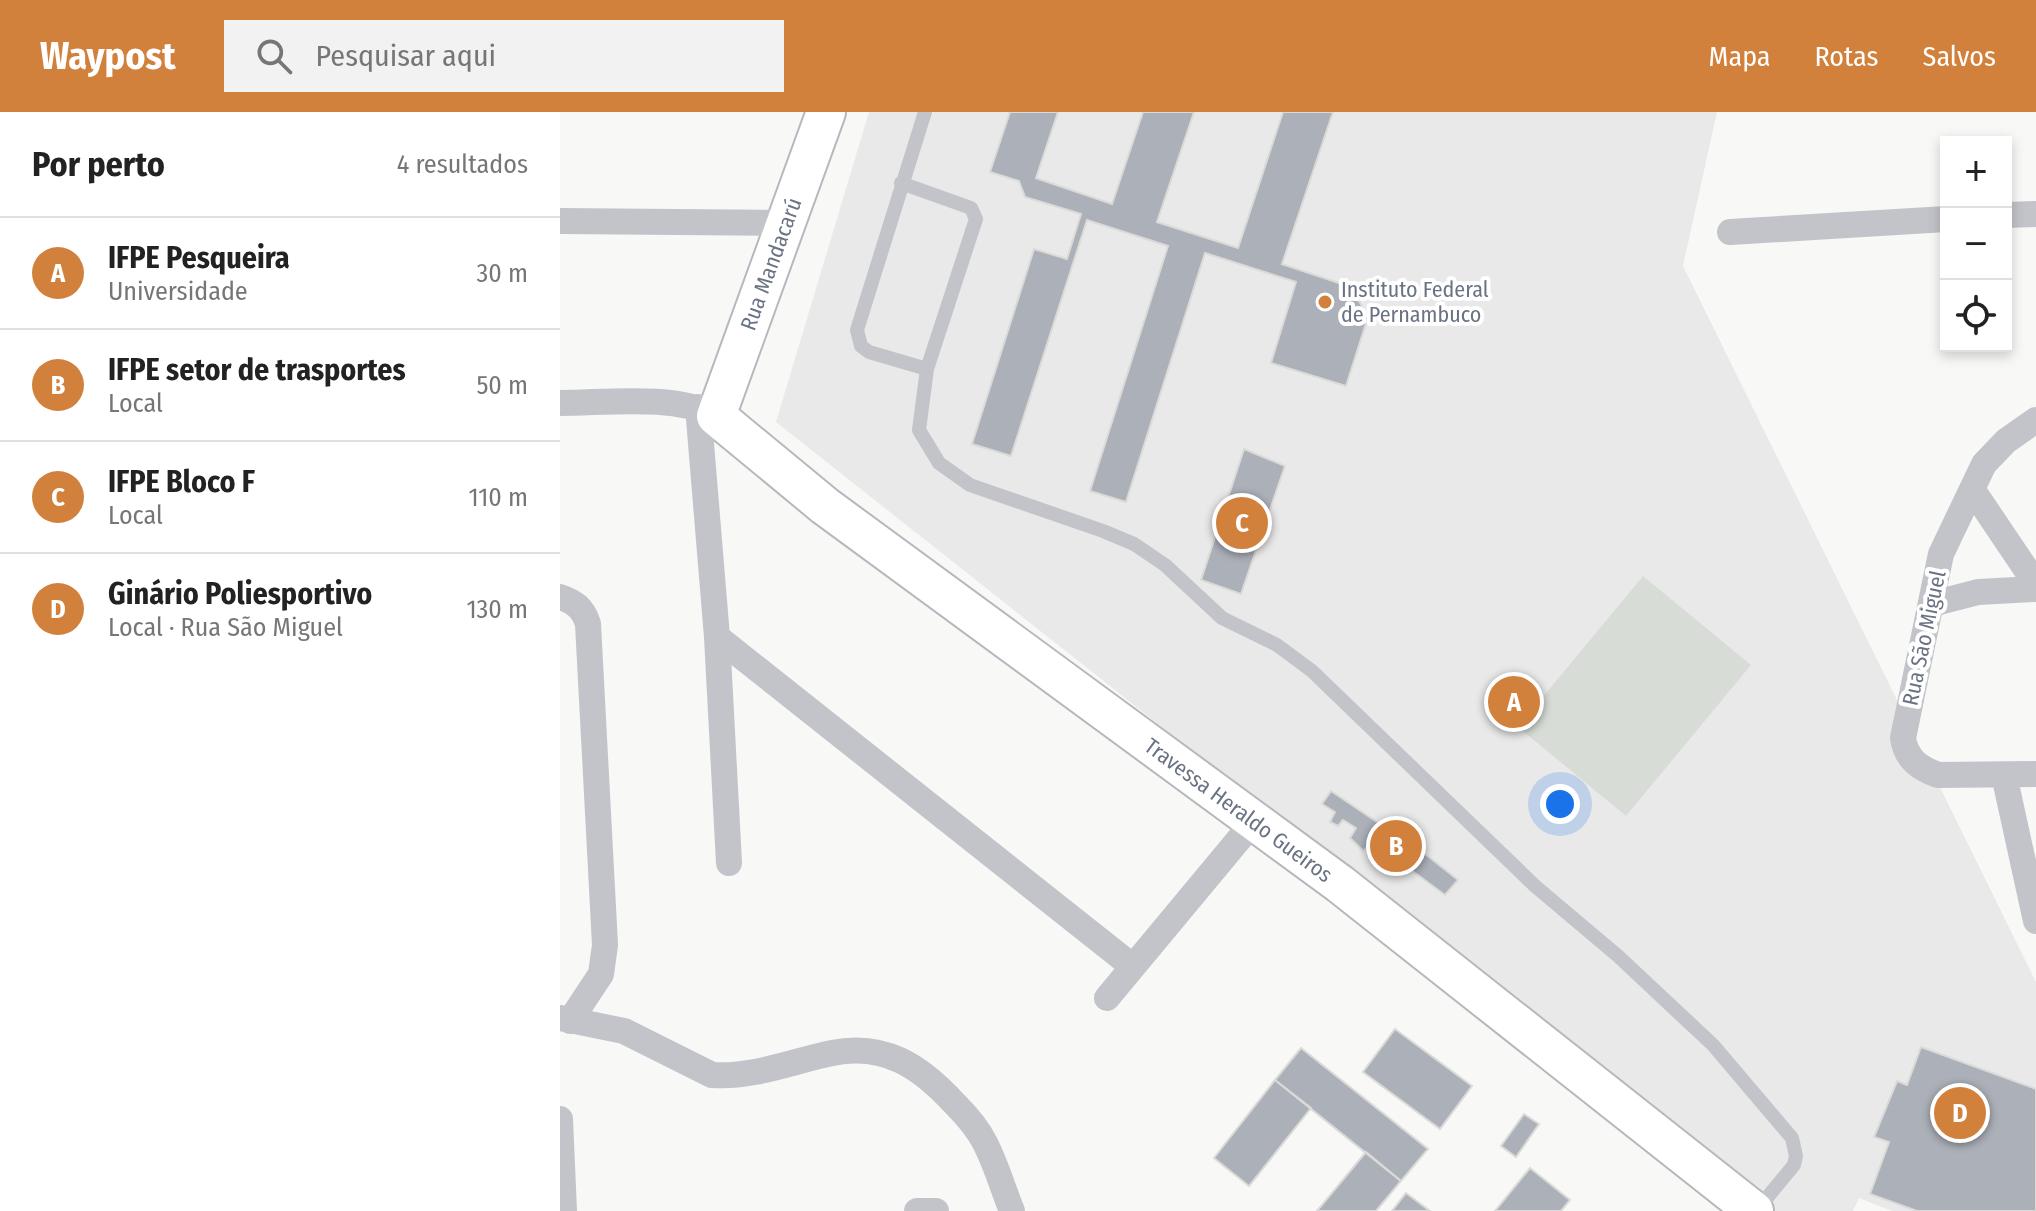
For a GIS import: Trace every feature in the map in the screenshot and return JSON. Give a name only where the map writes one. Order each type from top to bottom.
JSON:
[{"type":"street","name":"Rua Mandacarú","points":[[707,412],[786,223],[826,112]]},
{"type":"street","points":[[2012,215],[2036,214]]},
{"type":"street","points":[[1730,232],[1940,219]]},
{"type":"street","points":[[560,221],[786,223]]},
{"type":"street","points":[[560,403],[656,402],[707,412],[729,863]]},
{"type":"street","name":"Travessa Heraldo Gueiros","points":[[707,412],[825,506],[1255,820],[1755,1211]]},
{"type":"street","name":"Rua São Miguel","points":[[2004,775],[1938,775],[1923,770],[1905,749],[1903,738],[1941,554],[1984,464],[2006,441],[2036,420]]},
{"type":"street","points":[[1932,604],[1978,592],[2036,587],[1972,489]]},
{"type":"street","points":[[560,597],[573,601],[585,614],[588,624],[605,945],[601,974],[607,1028]]},
{"type":"street","points":[[717,637],[1132,966]]},
{"type":"street","points":[[2036,774],[2004,775],[2036,921]]},
{"type":"street","points":[[1107,998],[1255,820]]},
{"type":"street","points":[[601,974],[565,1019],[639,1037],[712,1075],[727,1076],[835,1052],[862,1050],[889,1055],[913,1065],[936,1083],[985,1142],[1012,1211]]},
{"type":"street","points":[[560,1119],[564,1211]]},
{"type":"street","points":[[917,1211],[936,1211]]},
{"type":"lane","points":[[925,112],[857,330],[861,346],[869,352],[927,369]]},
{"type":"lane","points":[[901,183],[971,208],[976,219],[927,369],[919,430],[939,463],[970,485],[1134,544],[1165,565],[1222,618],[1277,645],[1312,671],[1535,886],[1618,956],[1713,1045],[1792,1138],[1796,1147],[1794,1165],[1755,1211]]},
{"type":"shaded area","points":[[869,112],[1717,112],[1683,266],[2036,982],[2036,1211],[1892,1211],[1859,1198],[1853,1211],[1774,1211],[776,422]]},
{"type":"shaded area","points":[[1643,576],[1751,665],[1626,816],[1518,727]]},
{"type":"building","name":"Instituto Federal de Pernambuco","points":[[1010,112],[1058,112],[1036,178],[1112,204],[1143,112],[1194,112],[1157,222],[1238,248],[1283,112],[1333,112],[1282,264],[1351,287],[1368,317],[1346,386],[1271,363],[1296,282],[1205,253],[1126,502],[1090,491],[1168,246],[1087,220],[1011,456],[972,444],[1034,249],[1067,259],[1081,214],[1025,197],[1019,181],[990,172]]},
{"type":"building","points":[[1244,449],[1285,466],[1241,594],[1201,580]]},
{"type":"building","points":[[1331,791],[1458,880],[1445,895],[1373,842],[1363,851],[1350,838],[1356,828],[1343,820],[1338,826],[1330,822],[1335,812],[1322,804]]},
{"type":"building","points":[[1395,1029],[1472,1086],[1440,1129],[1363,1072]]},
{"type":"building","points":[[1921,1047],[2036,1089],[2036,1211],[1917,1211],[1870,1194],[1889,1142],[1874,1137],[1897,1081],[1907,1085]]},
{"type":"building","points":[[1301,1048],[1428,1149],[1401,1181],[1275,1080]]},
{"type":"building","points":[[1275,1080],[1311,1108],[1249,1186],[1214,1158]]},
{"type":"building","points":[[1524,1114],[1539,1124],[1516,1157],[1501,1146]]},
{"type":"building","points":[[1366,1152],[1401,1181],[1376,1211],[1317,1211]]},
{"type":"building","points":[[1530,1168],[1570,1200],[1561,1211],[1495,1211]]},
{"type":"building","points":[[1406,1193],[1430,1211],[1392,1211]]},
{"type":"place","name":"Instituto Federal de Pernambuco","points":[[1325,302]]},
{"type":"place","name":"IFPE Bloco F","points":[[1242,523]]},
{"type":"place","name":"IFPE Pesqueira","points":[[1514,702]]},
{"type":"place","name":"IFPE setor de trasportes","points":[[1396,846]]},
{"type":"place","name":"Ginário Poliesportivo","points":[[1960,1113]]}]
